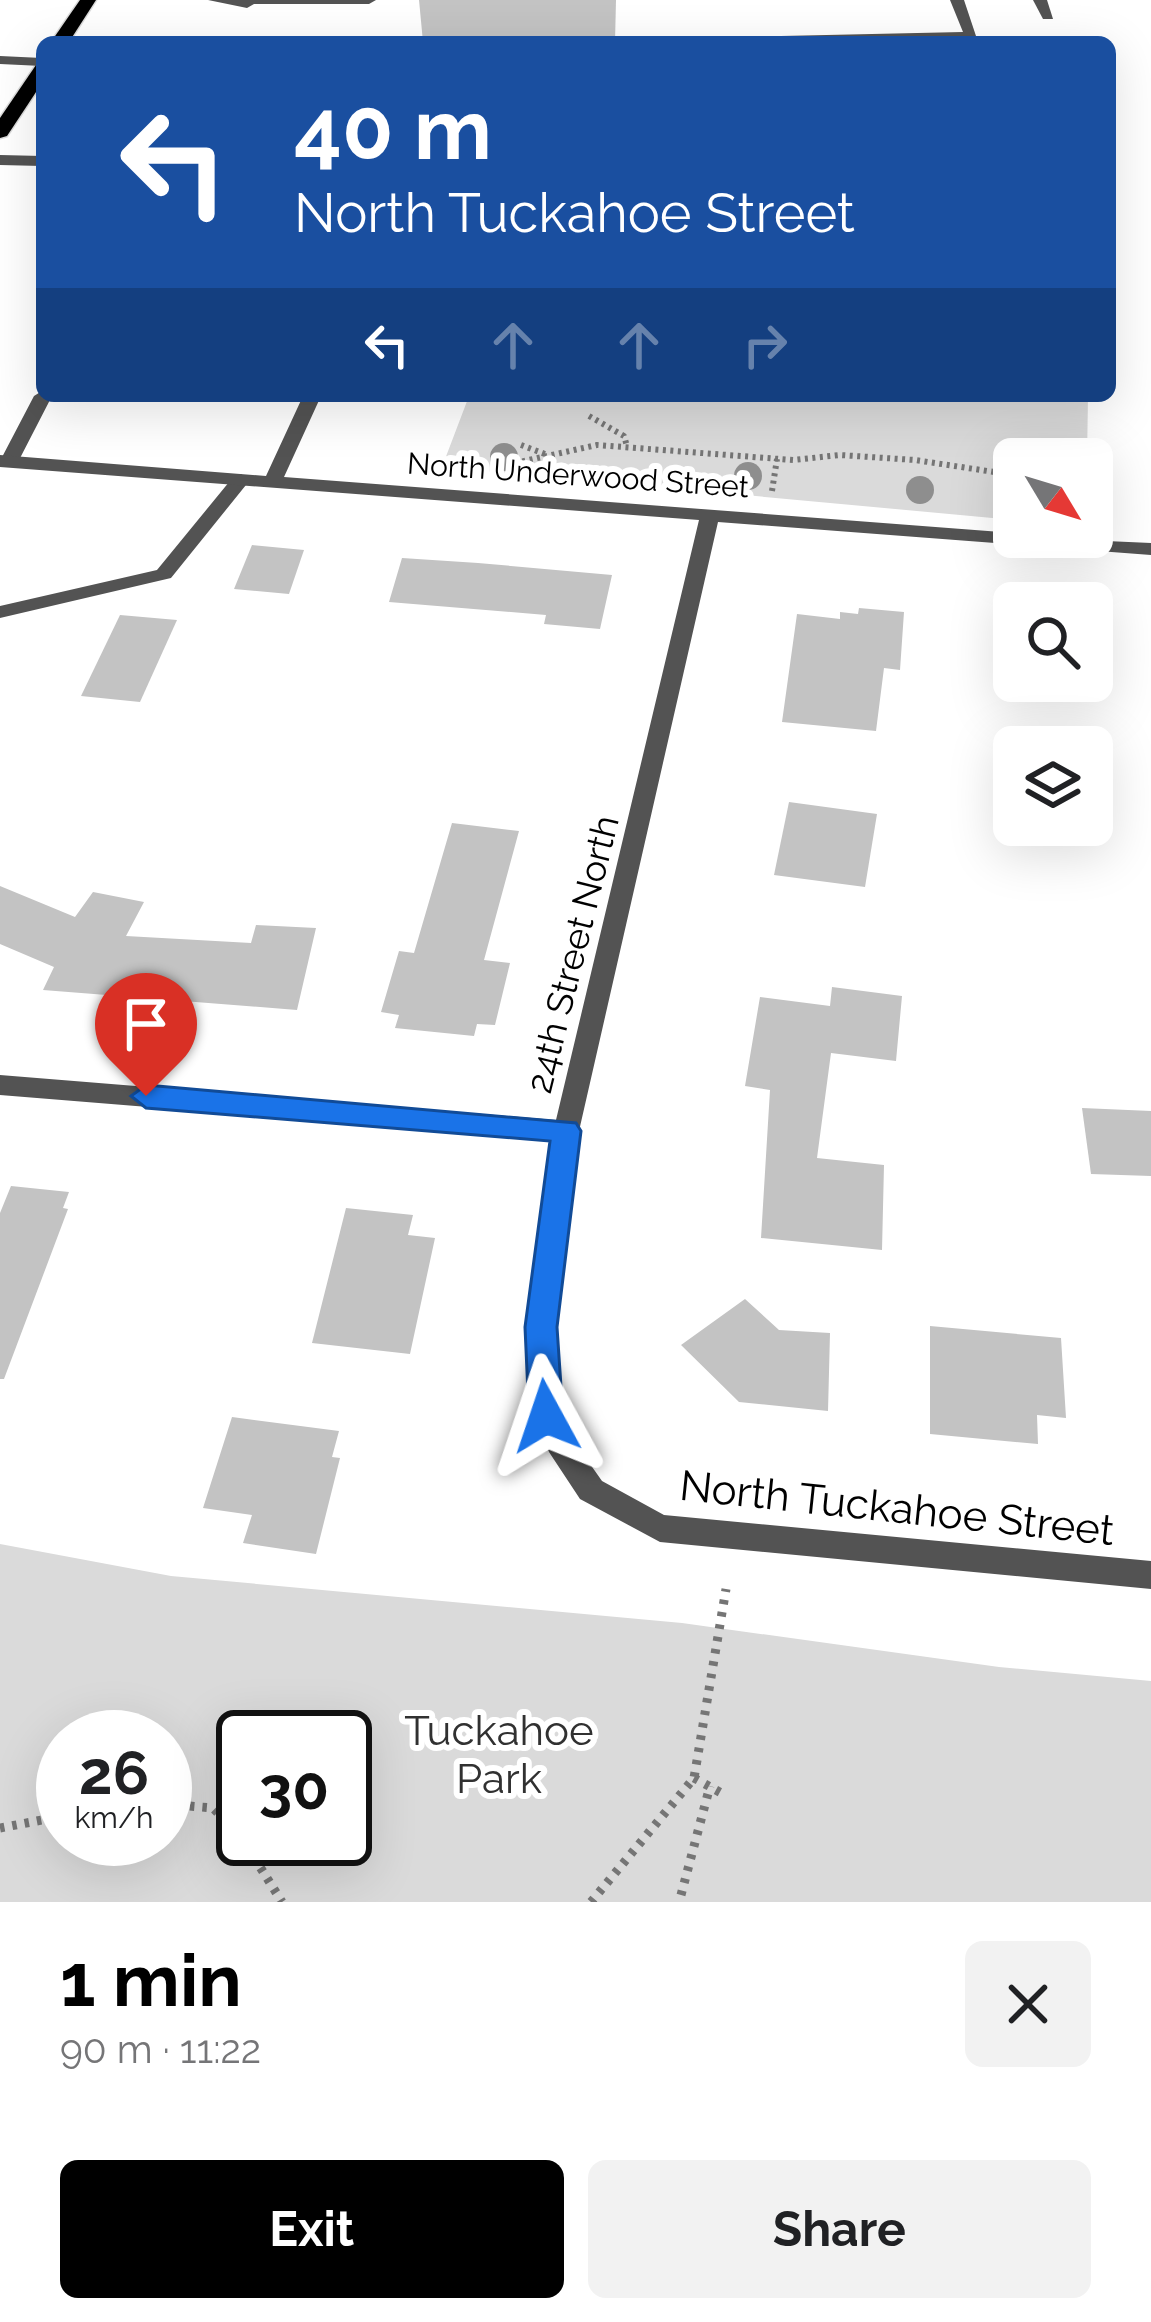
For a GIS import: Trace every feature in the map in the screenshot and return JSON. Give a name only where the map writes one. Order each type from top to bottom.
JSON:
[{"type":"main road","points":[[64,36],[88,0]]},
{"type":"main road","points":[[1,129],[36,74]]},
{"type":"street","points":[[215,0],[369,1]]},
{"type":"street","points":[[957,0],[972,36]]},
{"type":"street","points":[[1040,0],[1048,16]]},
{"type":"street","points":[[0,60],[36,64]]},
{"type":"street","points":[[0,160],[36,161]]},
{"type":"street","points":[[5,461],[39,402]]},
{"type":"street","points":[[273,481],[309,402]]},
{"type":"street","name":"North Underwood Street","points":[[5,461],[1151,549]]},
{"type":"street","points":[[0,612],[164,574],[241,480]]},
{"type":"street","name":"24th Street North","points":[[580,1476],[546,1416],[541,1393],[541,1327],[566,1131],[710,517]]},
{"type":"street","points":[[0,1085],[566,1131]]},
{"type":"street","name":"North Tuckahoe Street","points":[[580,1476],[622,1512],[682,1533],[1151,1575]]},
{"type":"path","points":[[590,416],[624,436],[627,446]]},
{"type":"path","points":[[520,445],[546,455]]},
{"type":"path","points":[[501,464],[592,445],[777,459],[915,460],[993,473]]},
{"type":"path","points":[[773,477],[777,459]]},
{"type":"path","points":[[591,1902],[694,1778],[725,1589]]},
{"type":"path","points":[[694,1778],[725,1795]]},
{"type":"path","points":[[681,1895],[710,1786]]},
{"type":"path","points":[[192,1806],[213,1808],[240,1835],[282,1902]]},
{"type":"path","points":[[0,1828],[36,1821]]},
{"type":"green space","points":[[467,402],[1088,402],[1087,438],[993,438],[993,518],[442,467]]},
{"type":"green space","name":"Tuckahoe Park","points":[[0,1544],[171,1576],[682,1623],[999,1667],[1151,1681],[1151,1902],[0,1902]]},
{"type":"building","points":[[419,0],[616,0],[615,36],[422,36]]},
{"type":"building","points":[[252,545],[304,550],[289,594],[234,589]]},
{"type":"building","points":[[402,558],[612,575],[600,629],[544,624],[546,615],[389,602]]},
{"type":"building","points":[[859,608],[904,612],[900,670],[884,668],[876,731],[782,722],[797,614],[840,619],[840,612],[858,614]]},
{"type":"building","points":[[120,615],[177,620],[140,702],[81,696]]},
{"type":"building","points":[[789,802],[877,814],[865,887],[774,875]]},
{"type":"building","points":[[452,823],[519,831],[484,960],[510,963],[495,1025],[477,1024],[474,1036],[395,1028],[399,1015],[381,1012],[399,951],[414,953]]},
{"type":"building","points":[[0,886],[75,917],[93,892],[144,902],[126,936],[251,943],[256,925],[316,928],[297,1010],[43,990],[54,967],[0,944]]},
{"type":"building","points":[[832,987],[902,996],[896,1061],[831,1053],[817,1158],[884,1165],[882,1250],[761,1238],[770,1090],[745,1086],[760,997],[830,1006]]},
{"type":"building","points":[[1082,1108],[1151,1111],[1151,1176],[1091,1174]]},
{"type":"building","points":[[11,1186],[69,1192],[63,1208],[68,1209],[4,1379],[0,1379],[0,1213]]},
{"type":"building","points":[[346,1208],[413,1215],[408,1235],[435,1238],[410,1354],[312,1343]]},
{"type":"building","points":[[745,1299],[779,1330],[830,1333],[828,1411],[739,1402],[681,1345]]},
{"type":"building","points":[[930,1326],[1061,1338],[1066,1418],[1037,1415],[1038,1444],[930,1434]]},
{"type":"building","points":[[232,1417],[339,1431],[332,1457],[340,1458],[316,1554],[243,1543],[252,1515],[203,1508]]},
{"type":"route","points":[[146,1096],[566,1131],[541,1327],[541,1393],[546,1416]]}]
